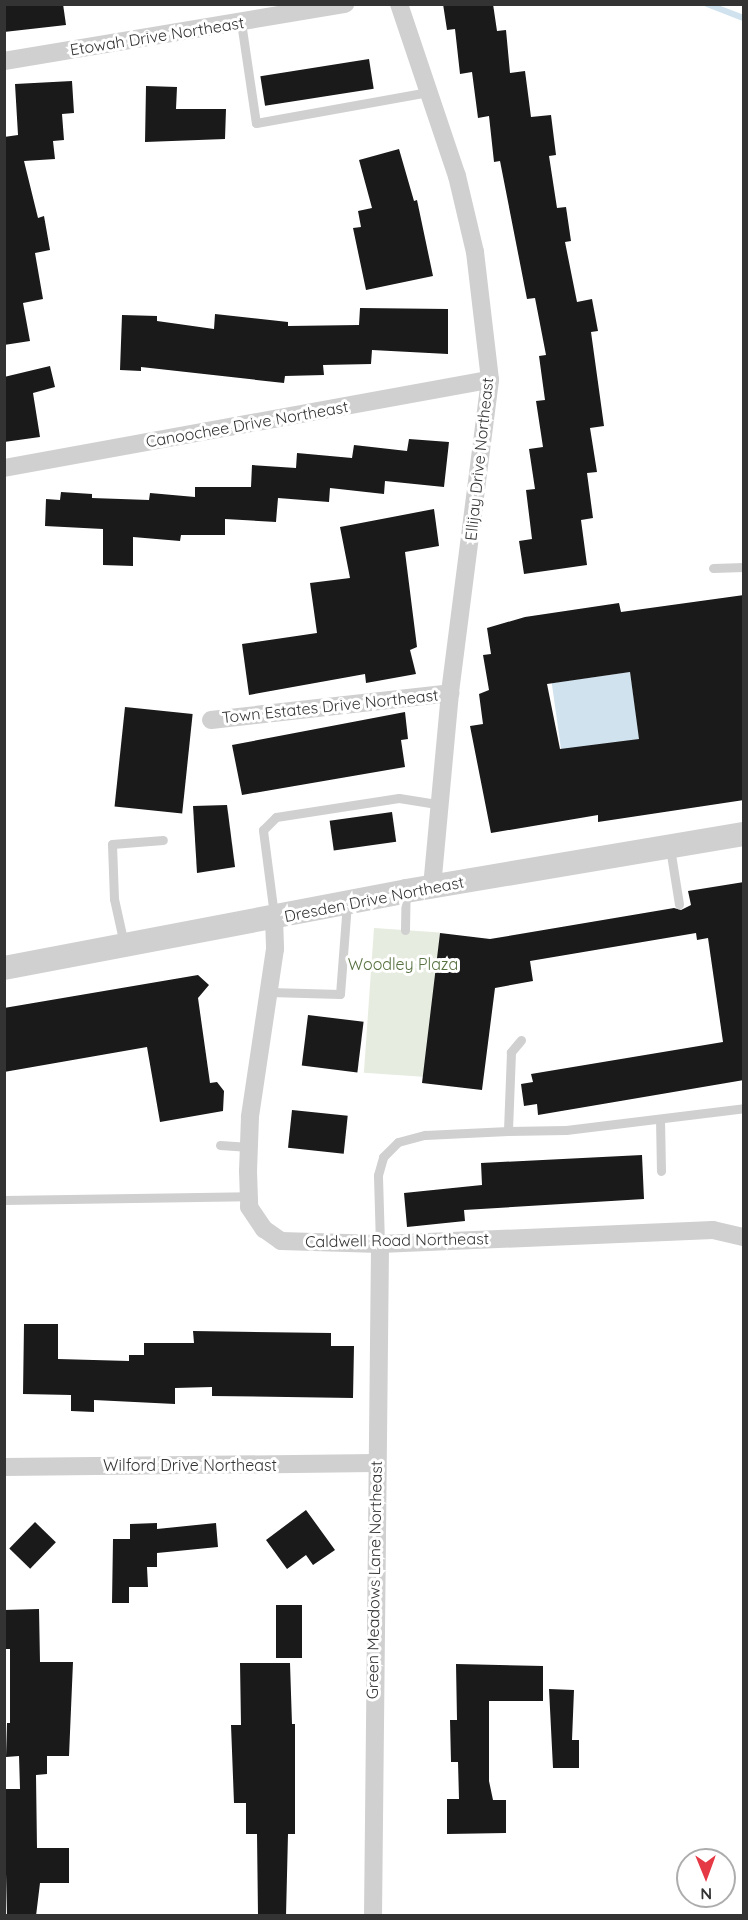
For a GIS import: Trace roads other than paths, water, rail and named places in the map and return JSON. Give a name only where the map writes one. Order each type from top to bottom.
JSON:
[{"type":"street","name":"Etowah Drive Northeast","points":[[4,61],[345,4]]},
{"type":"street","name":"Ellijay Drive Northeast","points":[[399,4],[457,176],[475,252],[490,380],[437,804],[432,887]]},
{"type":"street","name":"Canoochee Drive Northeast","points":[[4,468],[490,380]]},
{"type":"street","name":"Town Estates Drive Northeast","points":[[211,720],[450,693]]},
{"type":"street","name":"Dresden Drive Northeast","points":[[4,968],[125,947],[406,891],[744,834]]},
{"type":"street","name":"Caldwell Road Northeast","points":[[274,918],[276,949],[249,1147],[247,1196],[249,1207],[264,1229],[281,1241],[380,1244],[713,1230],[744,1237]]},
{"type":"street","name":"Green Meadows Lane Northeast","points":[[373,1916],[375,1463],[380,1244]]},
{"type":"street","name":"Wilford Drive Northeast","points":[[4,1467],[375,1463]]},
{"type":"lane","points":[[241,22],[256,123],[428,92]]},
{"type":"lane","points":[[713,568],[744,567]]},
{"type":"lane","points":[[274,918],[263,830],[276,817],[399,798],[437,804]]},
{"type":"lane","points":[[125,947],[114,898],[112,844],[163,840]]},
{"type":"lane","points":[[669,845],[679,904]]},
{"type":"lane","points":[[405,930],[406,891]]},
{"type":"lane","points":[[269,992],[340,994],[347,904]]},
{"type":"lane","points":[[508,1131],[511,1052],[522,1040]]},
{"type":"lane","points":[[380,1244],[378,1175],[383,1157],[398,1142],[425,1135],[566,1130],[744,1108]]},
{"type":"lane","points":[[660,1119],[661,1171]]},
{"type":"lane","points":[[220,1145],[249,1147]]},
{"type":"lane","points":[[4,1200],[247,1196]]},
{"type":"water","points":[[630,672],[639,739],[561,750],[552,683]]},
{"type":"waterway","points":[[707,4],[744,18]]},
{"type":"park label","name":"Woodley Plaza","points":[[403,964]]}]
